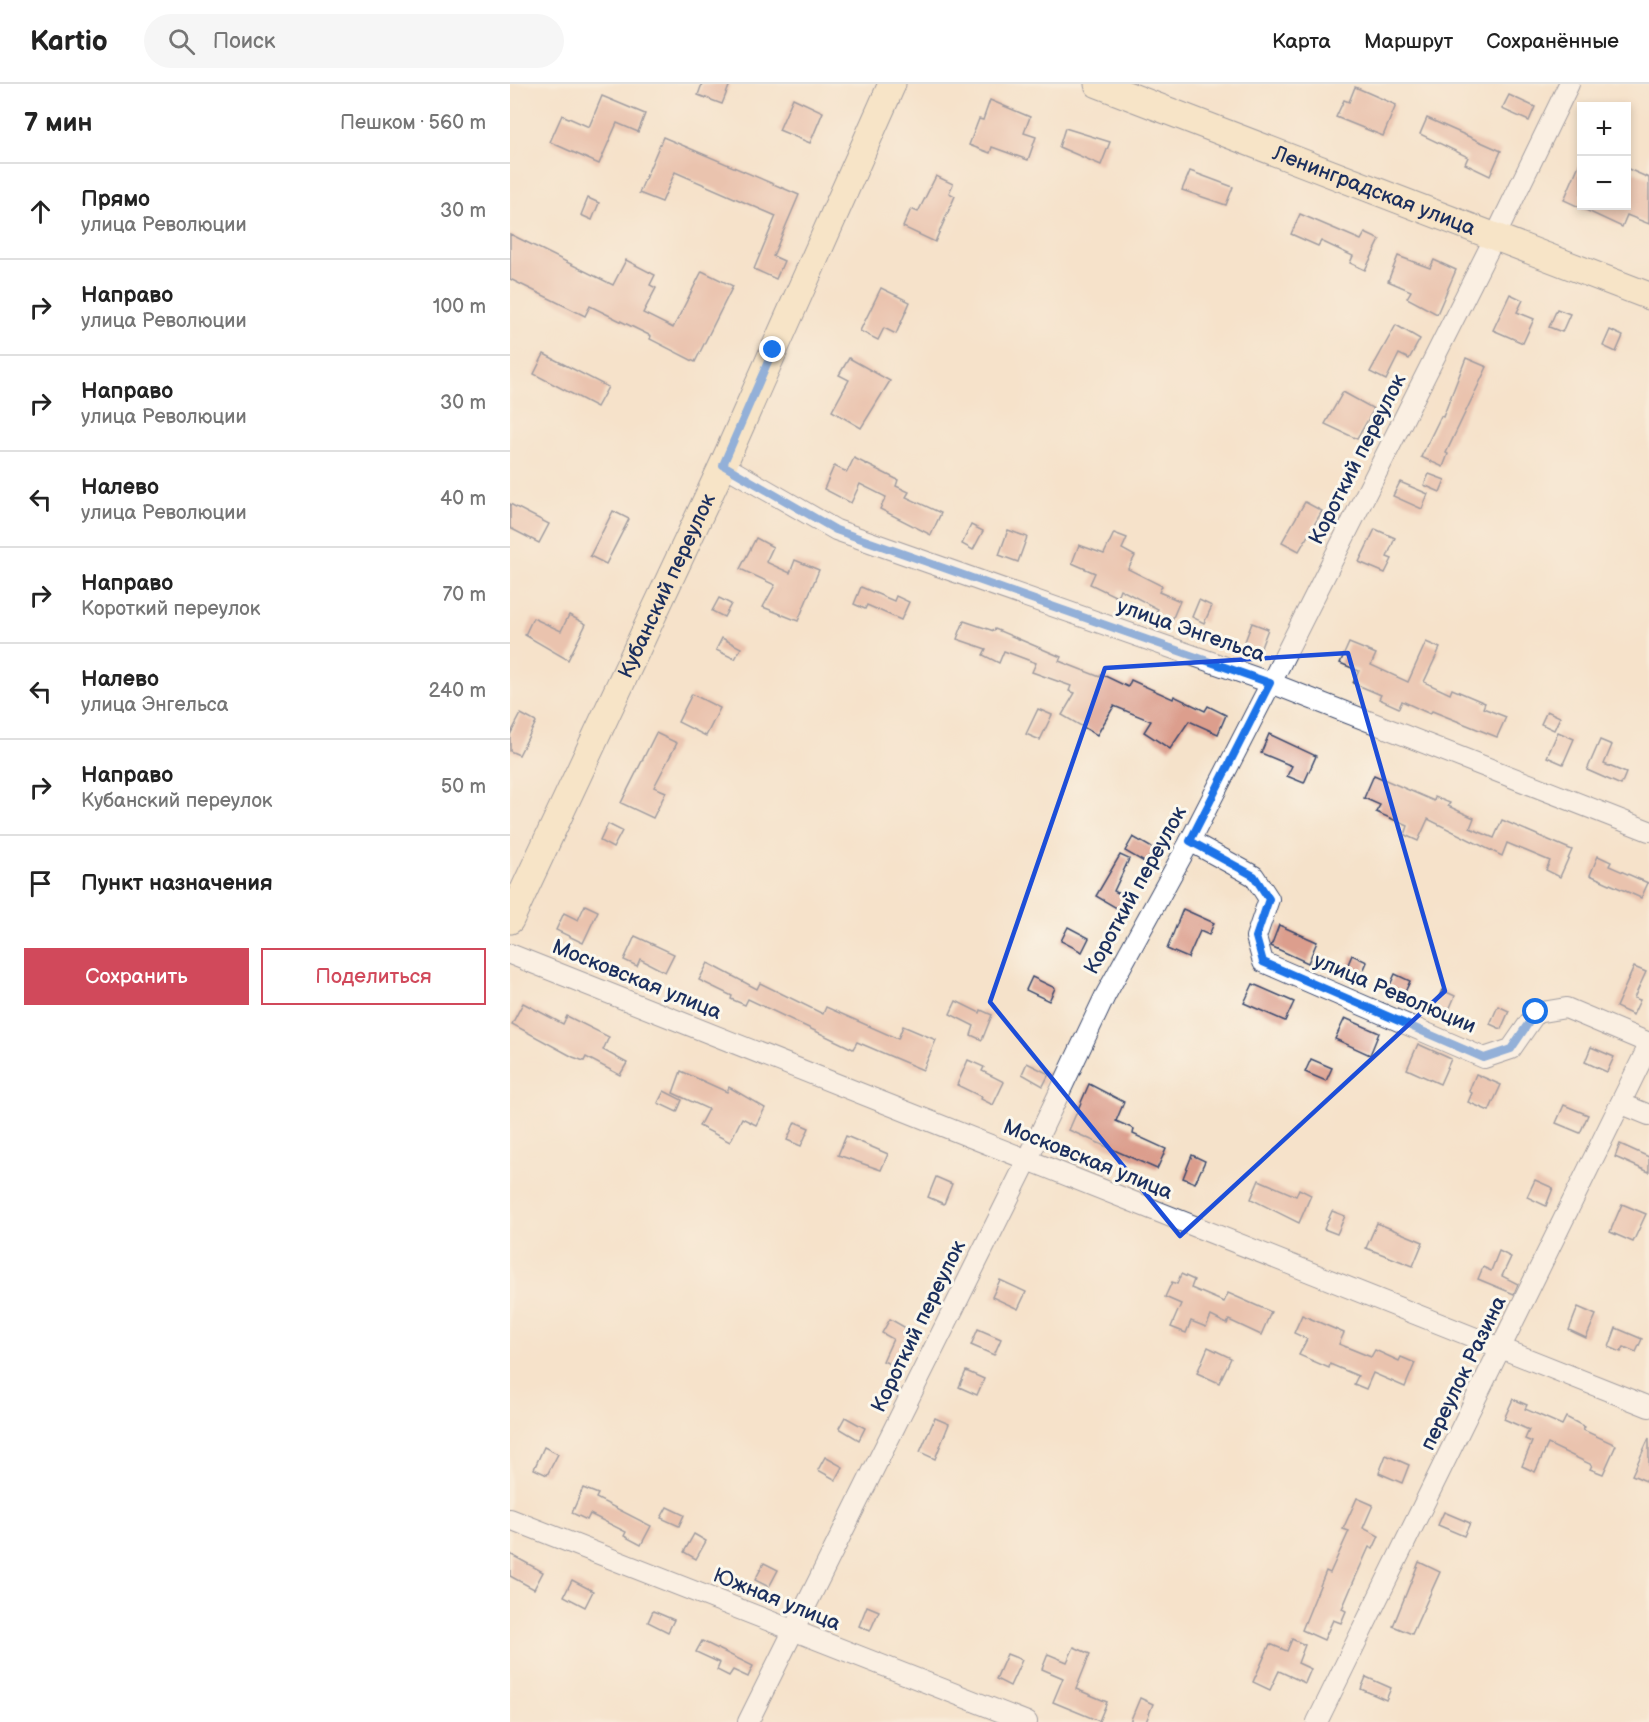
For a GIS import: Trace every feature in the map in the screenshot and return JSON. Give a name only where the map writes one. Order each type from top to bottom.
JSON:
[{"type":"street","name":"Кубанский переулок","points":[[510,920],[723,465],[892,84]]},
{"type":"street","name":"Ленинградская улица","points":[[1098,84],[1649,296]]},
{"type":"street","name":"Короткий переулок","points":[[748,1722],[1028,1161],[1105,996],[1190,841],[1495,237],[1569,84]]},
{"type":"street","name":"улица Энгельса","points":[[723,465],[836,530],[1270,683],[1649,831]]},
{"type":"street","name":"улица Революции","points":[[1190,841],[1254,876],[1269,899],[1256,937],[1263,962],[1484,1058],[1511,1049],[1536,1012],[1566,1008],[1649,1044]]},
{"type":"street","name":"Московская улица","points":[[510,954],[1649,1407]]},
{"type":"street","name":"переулок Разина","points":[[1317,1722],[1622,1104],[1649,1044]]},
{"type":"street","points":[[1622,1104],[1649,1115]]},
{"type":"street","name":"Южная улица","points":[[510,1519],[1027,1722]]},
{"type":"highlighted area","points":[[1348,653],[1445,991],[1180,1236],[990,1002],[1105,668]]},
{"type":"building","points":[[702,84],[730,84],[722,104],[698,95]]},
{"type":"building","points":[[1355,87],[1396,105],[1383,136],[1336,117],[1344,100],[1349,102]]},
{"type":"building","points":[[1509,95],[1535,107],[1529,121],[1502,109]]},
{"type":"building","points":[[602,96],[645,114],[638,132],[617,123],[599,164],[550,142],[562,115],[589,127]]},
{"type":"building","points":[[793,98],[823,112],[810,143],[779,130]]},
{"type":"building","points":[[990,100],[1030,117],[1024,133],[1036,137],[1028,160],[992,147],[990,153],[969,145],[979,119],[983,120]]},
{"type":"building","points":[[1427,118],[1501,151],[1490,176],[1465,164],[1468,157],[1420,134]]},
{"type":"building","points":[[1065,128],[1110,142],[1101,165],[1059,147]]},
{"type":"building","points":[[663,137],[799,195],[773,256],[784,261],[776,279],[754,269],[776,216],[675,172],[662,202],[639,193]]},
{"type":"building","points":[[1577,169],[1577,206],[1564,200]]},
{"type":"building","points":[[1631,170],[1649,178],[1649,224],[1627,215],[1622,227],[1585,210],[1631,210]]},
{"type":"building","points":[[1190,171],[1233,187],[1226,205],[1182,190]]},
{"type":"building","points":[[936,176],[953,184],[949,193],[955,196],[935,242],[903,227],[911,209],[918,212]]},
{"type":"building","points":[[588,198],[599,203],[592,220],[581,215]]},
{"type":"building","points":[[1300,214],[1361,240],[1365,233],[1380,240],[1365,270],[1350,263],[1353,256],[1321,241],[1318,246],[1291,234]]},
{"type":"building","points":[[510,234],[613,285],[626,260],[655,275],[650,285],[656,288],[643,313],[673,328],[702,271],[733,286],[695,362],[650,339],[651,336],[590,306],[585,316],[510,279]]},
{"type":"building","points":[[1398,256],[1430,268],[1434,260],[1456,270],[1437,314],[1407,298],[1411,291],[1388,281]]},
{"type":"building","points":[[881,288],[910,302],[896,334],[884,328],[878,340],[860,331]]},
{"type":"building","points":[[1510,294],[1523,300],[1517,312],[1534,319],[1523,343],[1493,330]]},
{"type":"building","points":[[1557,309],[1570,314],[1562,332],[1549,327]]},
{"type":"building","points":[[1396,325],[1420,339],[1409,359],[1399,354],[1386,380],[1370,372]]},
{"type":"building","points":[[1610,330],[1623,336],[1616,352],[1603,346]]},
{"type":"building","points":[[544,354],[608,387],[597,407],[534,374]]},
{"type":"building","points":[[849,358],[890,381],[861,428],[832,411],[849,380],[839,375]]},
{"type":"building","points":[[1466,358],[1487,367],[1446,453],[1448,454],[1443,467],[1421,457],[1441,416],[1443,417]]},
{"type":"building","points":[[1343,392],[1374,409],[1357,439],[1325,424]]},
{"type":"building","points":[[854,458],[898,480],[896,486],[909,492],[906,497],[941,513],[931,535],[880,509],[886,497],[860,484],[851,503],[824,489],[834,466],[847,472]]},
{"type":"building","points":[[1429,474],[1445,480],[1440,492],[1424,485]]},
{"type":"building","points":[[1400,482],[1428,494],[1422,509],[1393,496]]},
{"type":"building","points":[[1305,502],[1322,511],[1299,551],[1282,542]]},
{"type":"building","points":[[510,504],[549,524],[539,543],[510,528]]},
{"type":"building","points":[[613,511],[629,519],[606,564],[590,556]]},
{"type":"building","points":[[971,525],[983,531],[973,550],[962,544]]},
{"type":"building","points":[[1375,529],[1395,538],[1387,557],[1392,559],[1385,573],[1359,562]]},
{"type":"building","points":[[1008,530],[1027,537],[1018,562],[999,555]]},
{"type":"building","points":[[1114,533],[1127,538],[1122,549],[1135,556],[1128,569],[1162,586],[1159,592],[1180,601],[1172,620],[1156,613],[1158,609],[1120,589],[1117,597],[1090,584],[1095,573],[1072,563],[1079,545],[1104,554]]},
{"type":"building","points":[[756,538],[773,547],[766,562],[790,573],[795,560],[819,570],[798,621],[763,607],[775,585],[740,569]]},
{"type":"building","points":[[861,587],[894,601],[896,596],[909,602],[901,620],[867,605],[865,609],[854,604]]},
{"type":"building","points":[[719,598],[731,604],[724,617],[712,611]]},
{"type":"building","points":[[1199,600],[1212,606],[1204,623],[1192,617]]},
{"type":"building","points":[[569,615],[586,624],[568,660],[525,635],[533,618],[561,631]]},
{"type":"building","points":[[964,621],[994,631],[995,629],[1061,657],[1059,661],[1100,677],[1101,674],[1128,687],[1131,680],[1173,699],[1174,696],[1205,711],[1208,706],[1226,715],[1218,734],[1189,721],[1170,749],[1144,732],[1151,721],[1114,706],[1097,735],[1062,715],[1075,693],[1069,691],[1071,686],[1032,672],[1036,663],[1004,651],[999,663],[983,655],[986,649],[957,639]]},
{"type":"building","points":[[1252,623],[1268,629],[1260,650],[1244,644]]},
{"type":"building","points":[[722,638],[741,648],[735,659],[716,650]]},
{"type":"building","points":[[1426,642],[1440,648],[1424,682],[1450,694],[1452,689],[1485,703],[1483,708],[1506,717],[1497,737],[1432,711],[1430,714],[1402,701],[1399,708],[1379,699],[1381,695],[1353,683],[1359,671],[1340,663],[1349,643],[1376,654],[1371,665],[1408,682]]},
{"type":"building","points":[[692,694],[720,708],[706,736],[678,722]]},
{"type":"building","points":[[1038,709],[1052,715],[1040,740],[1026,734]]},
{"type":"building","points":[[1547,711],[1560,717],[1554,730],[1541,724]]},
{"type":"building","points":[[521,714],[536,722],[519,755],[510,751],[510,735]]},
{"type":"building","points":[[1558,732],[1574,739],[1563,764],[1547,757]]},
{"type":"building","points":[[656,733],[677,743],[654,787],[666,792],[653,818],[621,803]]},
{"type":"building","points":[[1269,734],[1316,756],[1304,783],[1287,776],[1292,766],[1261,753]]},
{"type":"building","points":[[1600,740],[1612,745],[1604,764],[1626,773],[1621,785],[1587,770]]},
{"type":"building","points":[[1374,775],[1434,801],[1435,797],[1450,803],[1448,806],[1474,818],[1470,828],[1494,838],[1502,820],[1572,850],[1560,877],[1546,870],[1550,861],[1507,843],[1502,856],[1428,819],[1418,841],[1405,835],[1408,826],[1376,812],[1380,805],[1364,798]]},
{"type":"building","points":[[608,824],[622,831],[613,848],[600,841]]},
{"type":"building","points":[[1133,837],[1154,849],[1146,863],[1125,851]]},
{"type":"building","points":[[1120,855],[1129,859],[1114,891],[1127,898],[1120,910],[1096,896]]},
{"type":"building","points":[[1598,856],[1611,862],[1609,866],[1648,883],[1641,898],[1590,875]]},
{"type":"building","points":[[585,905],[598,911],[583,943],[556,930],[564,913],[578,920]]},
{"type":"building","points":[[1183,909],[1214,923],[1209,935],[1200,931],[1188,958],[1167,949]]},
{"type":"building","points":[[1279,925],[1317,942],[1308,963],[1271,946]]},
{"type":"building","points":[[1068,927],[1089,938],[1082,952],[1061,941]]},
{"type":"building","points":[[635,936],[674,954],[665,972],[640,959],[637,966],[624,960]]},
{"type":"building","points":[[1352,955],[1367,962],[1358,983],[1343,976]]},
{"type":"building","points":[[708,963],[757,989],[760,983],[823,1014],[826,1007],[898,1039],[903,1026],[936,1040],[923,1070],[857,1042],[853,1049],[748,999],[745,1005],[731,999],[732,996],[699,980]]},
{"type":"building","points":[[1634,967],[1646,972],[1634,998],[1640,1000],[1633,1015],[1616,1007]]},
{"type":"building","points":[[1395,974],[1410,981],[1401,1001],[1386,994]]},
{"type":"building","points":[[1032,977],[1055,988],[1049,1001],[1026,990]]},
{"type":"building","points":[[1253,984],[1294,1002],[1285,1021],[1244,1003]]},
{"type":"building","points":[[1442,990],[1455,996],[1446,1017],[1433,1011]]},
{"type":"building","points":[[956,1001],[980,1013],[981,1010],[992,1015],[982,1040],[971,1035],[974,1026],[950,1014]]},
{"type":"building","points":[[523,1003],[563,1024],[567,1016],[609,1037],[603,1050],[627,1063],[620,1075],[586,1057],[584,1061],[573,1057],[512,1024]]},
{"type":"building","points":[[1498,1006],[1509,1011],[1501,1029],[1490,1024]]},
{"type":"building","points":[[1345,1018],[1379,1033],[1370,1055],[1335,1039]]},
{"type":"building","points":[[1418,1044],[1451,1059],[1440,1084],[1407,1069]]},
{"type":"building","points":[[1591,1047],[1614,1057],[1607,1072],[1585,1062]]},
{"type":"building","points":[[1311,1059],[1332,1068],[1326,1081],[1305,1072]]},
{"type":"building","points":[[968,1060],[984,1067],[982,1071],[1004,1082],[993,1105],[957,1085]]},
{"type":"building","points":[[1027,1063],[1049,1074],[1043,1086],[1022,1074]]},
{"type":"building","points":[[681,1071],[727,1092],[729,1087],[765,1108],[756,1125],[742,1118],[730,1142],[699,1126],[708,1109],[673,1093]]},
{"type":"building","points":[[1476,1074],[1501,1085],[1489,1111],[1468,1102],[1472,1093],[1469,1091]]},
{"type":"building","points":[[1089,1084],[1124,1102],[1116,1121],[1134,1129],[1133,1134],[1166,1149],[1157,1169],[1069,1130]]},
{"type":"building","points":[[664,1091],[682,1100],[677,1112],[658,1103]]},
{"type":"building","points":[[1564,1105],[1588,1115],[1580,1133],[1556,1123]]},
{"type":"building","points":[[795,1122],[809,1128],[801,1146],[787,1140]]},
{"type":"building","points":[[846,1136],[888,1154],[881,1170],[838,1155]]},
{"type":"building","points":[[1620,1144],[1649,1157],[1649,1172],[1615,1157]]},
{"type":"building","points":[[1192,1155],[1205,1161],[1195,1183],[1183,1178]]},
{"type":"building","points":[[936,1177],[952,1184],[944,1204],[928,1197]]},
{"type":"building","points":[[1259,1180],[1296,1196],[1299,1189],[1311,1195],[1299,1223],[1251,1199]]},
{"type":"building","points":[[1535,1180],[1553,1188],[1546,1206],[1527,1197]]},
{"type":"building","points":[[1622,1204],[1646,1214],[1633,1242],[1610,1232]]},
{"type":"building","points":[[1332,1211],[1345,1216],[1337,1234],[1324,1229]]},
{"type":"building","points":[[1377,1223],[1423,1242],[1413,1266],[1366,1248]]},
{"type":"building","points":[[1499,1251],[1511,1257],[1502,1276],[1518,1284],[1514,1294],[1478,1279],[1483,1267],[1491,1271]]},
{"type":"building","points":[[1181,1274],[1194,1280],[1191,1288],[1224,1302],[1228,1293],[1271,1312],[1261,1335],[1229,1320],[1227,1324],[1211,1316],[1206,1327],[1191,1321],[1186,1333],[1171,1327],[1181,1304],[1165,1297],[1172,1282],[1177,1284]]},
{"type":"building","points":[[1000,1280],[1026,1292],[1018,1309],[992,1297]]},
{"type":"building","points":[[1578,1307],[1596,1315],[1586,1338],[1569,1330]]},
{"type":"building","points":[[1302,1315],[1344,1333],[1339,1344],[1371,1357],[1375,1350],[1399,1361],[1401,1357],[1415,1363],[1405,1387],[1373,1373],[1366,1389],[1354,1384],[1358,1376],[1330,1364],[1329,1368],[1299,1355],[1307,1339],[1294,1333]]},
{"type":"building","points":[[890,1319],[913,1332],[895,1366],[883,1361],[893,1339],[882,1333]]},
{"type":"building","points":[[1616,1328],[1642,1339],[1636,1352],[1624,1347],[1621,1352],[1609,1347]]},
{"type":"building","points":[[978,1329],[1001,1339],[994,1355],[971,1345]]},
{"type":"building","points":[[1208,1347],[1231,1358],[1219,1383],[1197,1373]]},
{"type":"building","points":[[966,1371],[984,1379],[977,1395],[959,1387]]},
{"type":"building","points":[[1513,1399],[1527,1405],[1525,1409],[1562,1425],[1566,1417],[1585,1427],[1583,1430],[1616,1445],[1603,1474],[1590,1469],[1592,1465],[1548,1444],[1535,1472],[1522,1466],[1532,1442],[1525,1439],[1529,1430],[1504,1419]]},
{"type":"building","points":[[845,1417],[865,1428],[859,1440],[839,1428]]},
{"type":"building","points":[[935,1418],[949,1424],[935,1459],[920,1452]]},
{"type":"building","points":[[1649,1438],[1649,1474],[1646,1481],[1632,1475]]},
{"type":"building","points":[[544,1447],[558,1454],[547,1475],[534,1469]]},
{"type":"building","points":[[1386,1455],[1409,1465],[1402,1483],[1379,1473]]},
{"type":"building","points":[[825,1457],[843,1467],[836,1480],[818,1470]]},
{"type":"building","points":[[583,1488],[598,1494],[596,1498],[651,1526],[641,1545],[624,1536],[626,1532],[590,1514],[587,1520],[572,1513]]},
{"type":"building","points":[[1357,1498],[1373,1505],[1363,1528],[1379,1536],[1373,1549],[1369,1547],[1353,1583],[1342,1609],[1346,1611],[1341,1623],[1333,1620],[1324,1640],[1302,1630],[1326,1571],[1330,1573],[1349,1531],[1343,1529]]},
{"type":"building","points":[[667,1507],[684,1515],[679,1526],[661,1518]]},
{"type":"building","points":[[1444,1512],[1470,1523],[1464,1536],[1438,1525]]},
{"type":"building","points":[[694,1534],[706,1541],[696,1559],[684,1552]]},
{"type":"building","points":[[510,1554],[543,1572],[534,1589],[510,1576]]},
{"type":"building","points":[[1419,1562],[1440,1572],[1412,1634],[1393,1626]]},
{"type":"building","points":[[764,1563],[778,1570],[769,1587],[755,1580]]},
{"type":"building","points":[[572,1580],[593,1591],[585,1607],[564,1596]]},
{"type":"building","points":[[867,1606],[879,1611],[870,1631],[859,1626]]},
{"type":"building","points":[[653,1611],[674,1620],[668,1632],[648,1622]]},
{"type":"building","points":[[1292,1639],[1305,1645],[1298,1663],[1311,1669],[1305,1683],[1279,1671],[1270,1690],[1253,1682],[1270,1644],[1287,1651]]},
{"type":"building","points":[[702,1641],[753,1666],[748,1677],[733,1670],[729,1676],[717,1670],[720,1663],[696,1652]]},
{"type":"building","points":[[1074,1647],[1090,1654],[1076,1689],[1107,1702],[1099,1721],[1053,1702],[1063,1678],[1042,1669],[1048,1654],[1067,1662]]},
{"type":"building","points":[[1007,1654],[1022,1660],[1010,1686],[996,1679]]},
{"type":"building","points":[[1366,1677],[1391,1688],[1386,1700],[1361,1689]]},
{"type":"building","points":[[1140,1698],[1153,1704],[1146,1722],[1130,1722]]},
{"type":"route","points":[[773,350],[723,465],[836,530],[1270,683],[1190,841],[1254,876],[1269,899],[1256,937],[1263,962],[1484,1058],[1511,1049],[1536,1012]]}]
